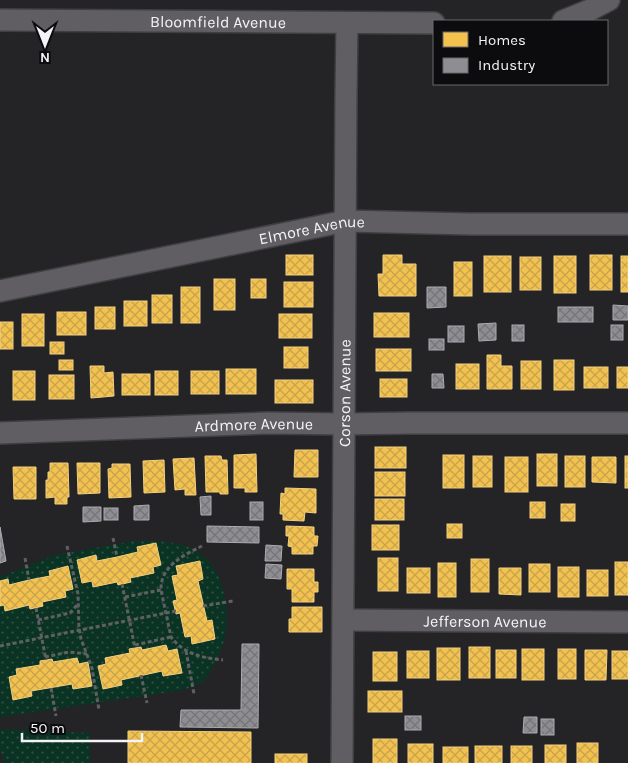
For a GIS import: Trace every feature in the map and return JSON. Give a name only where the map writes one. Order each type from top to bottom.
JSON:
[{"type":"street","points":[[565,20],[609,0]]},
{"type":"street","name":"Bloomfield Avenue","points":[[0,20],[433,23]]},
{"type":"street","name":"Corson Avenue","points":[[342,763],[347,22]]},
{"type":"street","name":"Elmore Avenue","points":[[0,291],[346,222],[628,224]]},
{"type":"street","name":"Ardmore Avenue","points":[[0,433],[267,423],[628,423]]},
{"type":"street","name":"Jefferson Avenue","points":[[343,620],[628,622]]},
{"type":"path","points":[[113,538],[117,556]]},
{"type":"path","points":[[67,546],[76,584],[79,630],[92,668],[99,710]]},
{"type":"path","points":[[202,546],[174,562],[167,569],[162,578],[161,590],[171,637],[175,643],[192,654],[223,660]]},
{"type":"path","points":[[25,558],[29,580]]},
{"type":"path","points":[[122,584],[135,646],[171,637]]},
{"type":"path","points":[[125,597],[161,590]]},
{"type":"path","points":[[203,606],[233,601]]},
{"type":"path","points":[[38,620],[70,613],[78,604]]},
{"type":"path","points":[[36,608],[45,658],[69,652],[87,654]]},
{"type":"path","points":[[0,646],[176,611]]},
{"type":"path","points":[[186,651],[194,694]]},
{"type":"path","points":[[141,675],[146,703]]},
{"type":"path","points":[[51,688],[56,716]]},
{"type":"green space","points":[[134,541],[169,542],[186,546],[201,554],[215,569],[223,589],[227,621],[223,643],[208,676],[196,686],[177,691],[0,717],[0,577],[55,555]]},
{"type":"green space","points":[[0,729],[90,733],[90,763],[4,763],[0,747]]},
{"type":"building: Homes","points":[[286,255],[313,255],[313,275],[286,275]]},
{"type":"building: Homes","points":[[383,255],[402,255],[402,264],[416,264],[416,296],[379,296],[378,274],[383,274]]},
{"type":"building: Homes","points":[[590,255],[612,255],[612,290],[590,290]]},
{"type":"building: Homes","points":[[484,256],[511,256],[511,292],[484,292]]},
{"type":"building: Homes","points":[[554,256],[576,256],[576,293],[554,293]]},
{"type":"building: Homes","points":[[621,256],[628,256],[628,292],[621,292]]},
{"type":"building: Homes","points":[[520,257],[541,257],[541,290],[520,290]]},
{"type":"building: Homes","points":[[454,262],[472,262],[472,296],[454,296]]},
{"type":"building: Homes","points":[[214,279],[235,279],[235,310],[214,310]]},
{"type":"building: Homes","points":[[251,279],[266,279],[266,298],[251,298]]},
{"type":"building: Homes","points":[[284,282],[313,282],[313,307],[284,307]]},
{"type":"building: Homes","points":[[181,287],[200,287],[200,323],[181,323]]},
{"type":"building: Homes","points":[[152,295],[172,295],[172,323],[152,323]]},
{"type":"building: Homes","points":[[124,301],[147,301],[147,326],[124,326]]},
{"type":"building: Homes","points":[[95,307],[115,307],[115,329],[95,329]]},
{"type":"building: Homes","points":[[57,312],[86,312],[86,335],[57,335]]},
{"type":"building: Homes","points":[[374,313],[409,313],[409,337],[374,337]]},
{"type":"building: Homes","points":[[22,314],[44,314],[44,346],[22,346]]},
{"type":"building: Homes","points":[[279,314],[312,314],[312,338],[279,338]]},
{"type":"building: Homes","points":[[0,322],[13,322],[13,349],[0,349]]},
{"type":"building: Homes","points":[[50,342],[64,342],[64,354],[50,354]]},
{"type":"building: Homes","points":[[284,347],[308,347],[308,368],[284,368]]},
{"type":"building: Homes","points":[[376,349],[411,349],[411,371],[376,371]]},
{"type":"building: Homes","points":[[487,355],[501,355],[501,366],[512,366],[512,389],[487,389]]},
{"type":"building: Homes","points":[[59,360],[73,360],[73,370],[59,370]]},
{"type":"building: Homes","points":[[554,360],[574,360],[574,390],[554,390]]},
{"type":"building: Homes","points":[[521,361],[541,361],[541,389],[521,389]]},
{"type":"building: Homes","points":[[456,364],[479,364],[479,389],[456,389]]},
{"type":"building: Homes","points":[[90,366],[104,366],[104,373],[113,372],[114,396],[91,398]]},
{"type":"building: Homes","points":[[584,367],[608,367],[608,388],[584,388]]},
{"type":"building: Homes","points":[[617,367],[628,367],[628,388],[617,388]]},
{"type":"building: Homes","points":[[226,369],[256,369],[256,394],[226,394]]},
{"type":"building: Homes","points":[[13,371],[35,371],[35,400],[13,400]]},
{"type":"building: Homes","points":[[155,371],[178,371],[178,395],[155,395]]},
{"type":"building: Homes","points":[[191,371],[219,371],[219,394],[191,394]]},
{"type":"building: Homes","points":[[122,374],[150,374],[150,395],[122,395]]},
{"type":"building: Homes","points":[[49,375],[74,375],[74,399],[49,399]]},
{"type":"building: Homes","points":[[380,379],[407,379],[407,397],[380,397]]},
{"type":"building: Homes","points":[[275,380],[313,380],[313,403],[275,403]]},
{"type":"building: Homes","points":[[375,447],[406,447],[406,468],[375,468]]},
{"type":"building: Homes","points":[[295,450],[318,450],[318,477],[294,477]]},
{"type":"building: Homes","points":[[256,454],[257,492],[245,492],[245,488],[234,488],[234,455]]},
{"type":"building: Homes","points":[[537,454],[557,454],[557,486],[537,486]]},
{"type":"building: Homes","points":[[443,455],[464,455],[464,488],[443,488]]},
{"type":"building: Homes","points":[[205,456],[221,456],[222,460],[227,460],[228,494],[206,492]]},
{"type":"building: Homes","points":[[473,456],[492,456],[492,487],[473,487]]},
{"type":"building: Homes","points":[[565,456],[585,456],[585,487],[565,487]]},
{"type":"building: Homes","points":[[625,456],[628,456],[628,488],[625,488]]},
{"type":"building: Homes","points":[[505,457],[528,457],[528,492],[505,492]]},
{"type":"building: Homes","points":[[592,457],[616,457],[616,483],[592,482]]},
{"type":"building: Homes","points":[[194,458],[196,495],[185,495],[185,489],[175,490],[173,459]]},
{"type":"building: Homes","points":[[164,460],[165,492],[144,493],[143,461]]},
{"type":"building: Homes","points":[[50,463],[68,463],[69,497],[67,497],[67,504],[55,504],[55,497],[46,498],[46,480],[48,480],[48,472],[50,472]]},
{"type":"building: Homes","points":[[77,463],[100,463],[100,493],[78,494]]},
{"type":"building: Homes","points":[[112,464],[130,464],[131,497],[109,498],[108,469],[112,468]]},
{"type":"building: Homes","points":[[13,467],[36,467],[36,499],[14,499]]},
{"type":"building: Homes","points":[[375,472],[405,472],[405,496],[375,496]]},
{"type":"building: Homes","points":[[285,488],[316,489],[316,513],[305,512],[304,521],[283,520],[283,514],[280,514],[281,493],[285,494]]},
{"type":"building: Homes","points":[[375,499],[404,499],[404,520],[375,520]]},
{"type":"building: Homes","points":[[530,502],[545,502],[545,518],[530,518]]},
{"type":"building: Homes","points":[[561,504],[575,504],[575,521],[561,521]]},
{"type":"building: Homes","points":[[447,524],[462,524],[462,538],[447,538]]},
{"type":"building: Homes","points":[[372,525],[399,525],[399,550],[372,550]]},
{"type":"building: Homes","points":[[286,526],[314,527],[314,536],[318,536],[317,546],[313,546],[313,554],[292,554],[292,547],[288,546],[289,536],[286,536]]},
{"type":"building: Homes","points":[[156,543],[161,565],[153,567],[154,573],[130,578],[131,582],[118,585],[117,582],[93,587],[92,581],[82,583],[77,560],[96,555],[97,561],[117,557],[138,552],[137,547]]},
{"type":"building: Homes","points":[[378,558],[398,558],[398,591],[378,591]]},
{"type":"building: Homes","points":[[471,559],[489,559],[489,592],[471,592]]},
{"type":"building: Homes","points":[[200,561],[203,579],[198,581],[207,621],[212,620],[215,639],[192,644],[191,636],[185,637],[180,613],[176,614],[173,601],[177,600],[172,576],[178,575],[176,566]]},
{"type":"building: Homes","points":[[615,562],[628,562],[628,595],[615,595]]},
{"type":"building: Homes","points":[[438,563],[456,563],[456,597],[438,597]]},
{"type":"building: Homes","points":[[529,564],[550,564],[550,592],[529,592]]},
{"type":"building: Homes","points":[[68,566],[73,589],[65,591],[66,597],[42,602],[43,606],[30,609],[29,605],[5,611],[4,605],[0,606],[0,581],[8,579],[9,585],[50,576],[49,571]]},
{"type":"building: Homes","points":[[558,567],[579,567],[579,597],[558,597]]},
{"type":"building: Homes","points":[[407,568],[430,568],[430,593],[407,593]]},
{"type":"building: Homes","points":[[499,568],[521,568],[521,595],[499,594]]},
{"type":"building: Homes","points":[[287,569],[314,569],[314,582],[318,582],[318,592],[314,592],[314,602],[292,602],[292,589],[287,589]]},
{"type":"building: Homes","points":[[587,570],[608,570],[608,596],[587,596]]},
{"type":"building: Homes","points":[[292,607],[322,607],[322,632],[289,632],[289,619],[292,619]]},
{"type":"building: Homes","points":[[166,645],[168,651],[177,649],[182,673],[163,676],[162,671],[121,680],[122,685],[103,689],[98,666],[106,664],[105,658],[130,653],[129,649],[141,647],[142,650]]},
{"type":"building: Homes","points":[[469,647],[490,647],[490,678],[469,678]]},
{"type":"building: Homes","points":[[437,648],[460,648],[460,680],[437,680]]},
{"type":"building: Homes","points":[[522,649],[544,649],[544,680],[522,680]]},
{"type":"building: Homes","points":[[558,649],[576,649],[576,679],[558,679]]},
{"type":"building: Homes","points":[[496,650],[516,650],[516,678],[496,678]]},
{"type":"building: Homes","points":[[585,650],[607,650],[606,680],[585,680]]},
{"type":"building: Homes","points":[[407,651],[429,651],[429,678],[407,678]]},
{"type":"building: Homes","points":[[612,651],[628,651],[628,679],[612,679]]},
{"type":"building: Homes","points":[[373,652],[397,652],[397,681],[373,681]]},
{"type":"building: Homes","points":[[77,658],[79,664],[88,662],[92,686],[73,689],[72,684],[31,691],[32,696],[13,700],[9,677],[17,675],[16,669],[40,665],[40,661],[52,659],[53,662]]},
{"type":"building: Homes","points":[[368,691],[402,691],[402,712],[368,712]]},
{"type":"building: Homes","points":[[128,731],[251,732],[251,763],[128,763]]},
{"type":"building: Homes","points":[[373,739],[397,739],[397,763],[373,763]]},
{"type":"building: Homes","points":[[577,743],[598,743],[598,763],[577,763]]},
{"type":"building: Homes","points":[[408,744],[433,744],[433,763],[408,763]]},
{"type":"building: Homes","points":[[545,745],[566,745],[566,763],[545,763]]},
{"type":"building: Homes","points":[[475,746],[502,746],[502,763],[475,763]]},
{"type":"building: Homes","points":[[511,746],[532,746],[532,763],[511,763]]},
{"type":"building: Homes","points":[[443,747],[468,747],[468,763],[443,763]]},
{"type":"building: Homes","points":[[275,754],[307,754],[307,763],[275,763]]},
{"type":"building: Industry","points":[[427,287],[446,287],[446,307],[427,308]]},
{"type":"building: Industry","points":[[613,305],[628,306],[628,320],[613,320]]},
{"type":"building: Industry","points":[[558,307],[593,307],[593,322],[558,322]]},
{"type":"building: Industry","points":[[496,323],[496,340],[479,341],[478,324]]},
{"type":"building: Industry","points":[[512,325],[524,325],[524,341],[512,341]]},
{"type":"building: Industry","points":[[611,325],[623,325],[623,340],[611,340]]},
{"type":"building: Industry","points":[[448,326],[464,326],[464,342],[448,342]]},
{"type":"building: Industry","points":[[429,339],[444,339],[444,350],[429,350]]},
{"type":"building: Industry","points":[[432,374],[443,374],[444,388],[432,388]]},
{"type":"building: Industry","points":[[211,496],[211,515],[201,515],[200,497]]},
{"type":"building: Industry","points":[[250,502],[263,502],[263,520],[250,520]]},
{"type":"building: Industry","points":[[149,505],[149,520],[134,520],[134,506]]},
{"type":"building: Industry","points":[[83,507],[101,507],[101,521],[83,522]]},
{"type":"building: Industry","points":[[104,508],[118,508],[118,520],[104,520]]},
{"type":"building: Industry","points":[[207,526],[259,527],[259,543],[207,542]]},
{"type":"building: Industry","points":[[0,527],[6,561],[0,563]]},
{"type":"building: Industry","points":[[266,545],[282,546],[281,561],[265,561]]},
{"type":"building: Industry","points":[[266,564],[282,565],[281,579],[265,578]]},
{"type":"building: Industry","points":[[242,644],[259,644],[258,728],[180,727],[181,710],[241,710]]},
{"type":"building: Industry","points":[[405,716],[421,716],[421,730],[405,730]]},
{"type":"building: Industry","points":[[524,717],[537,717],[537,733],[523,733]]},
{"type":"building: Industry","points":[[541,719],[554,719],[554,735],[541,735]]}]
